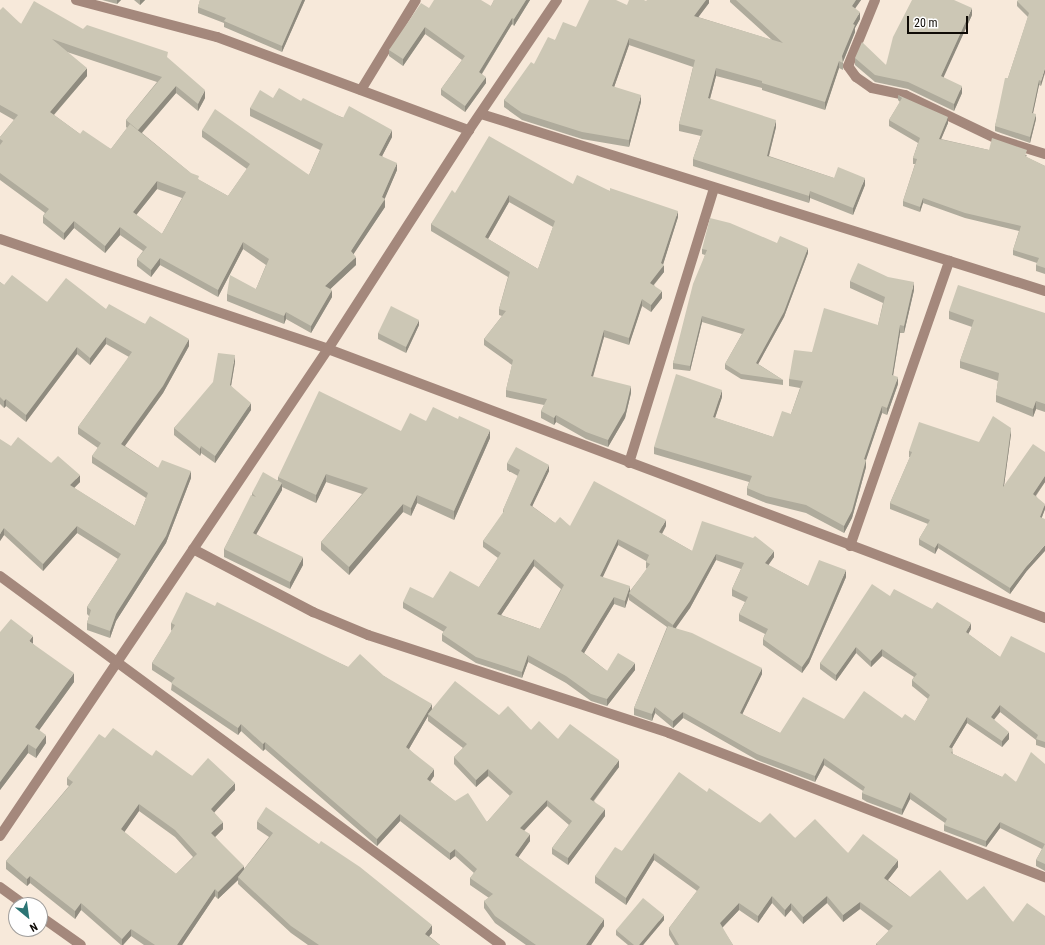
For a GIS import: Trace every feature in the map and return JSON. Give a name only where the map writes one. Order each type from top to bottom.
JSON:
[{"type":"street","points":[[76,0],[217,37],[469,130]]},
{"type":"street","points":[[361,90],[416,0]]},
{"type":"street","points":[[0,836],[328,349],[469,130],[557,0]]},
{"type":"street","points":[[875,0],[848,66],[856,77],[872,88],[905,95],[997,140],[1045,154]]},
{"type":"street","points":[[481,114],[714,189],[1045,291]]},
{"type":"street","points":[[629,463],[714,189]]},
{"type":"street","points":[[0,239],[328,349],[1045,618]]},
{"type":"street","points":[[850,546],[949,261]]},
{"type":"street","points":[[193,549],[313,612],[368,635],[669,732],[1045,877]]},
{"type":"street","points":[[0,576],[501,945]]},
{"type":"street","points":[[0,887],[14,897]]},
{"type":"street","points":[[48,922],[82,945]]},
{"type":"building","points":[[200,0],[302,0],[282,46],[224,21],[226,18],[198,7]]},
{"type":"building","points":[[434,0],[481,0],[491,6],[494,0],[526,0],[514,19],[512,18],[479,72],[486,77],[465,106],[441,89],[465,56],[425,27],[403,59],[389,50],[421,3],[429,8]]},
{"type":"building","points":[[589,0],[616,0],[627,5],[629,0],[706,0],[694,16],[783,43],[736,0],[856,0],[852,6],[860,12],[853,24],[855,25],[842,56],[843,63],[839,61],[825,102],[762,83],[762,81],[716,68],[708,98],[776,120],[767,156],[834,178],[838,167],[865,178],[853,208],[810,191],[809,196],[693,159],[703,130],[679,124],[695,60],[629,38],[612,86],[641,95],[629,140],[582,132],[522,113],[504,100],[531,62],[534,64],[548,37],[555,40],[563,22],[576,27]]},
{"type":"building","points":[[912,0],[954,0],[972,8],[941,76],[962,86],[954,104],[908,82],[875,75],[855,58],[862,42],[886,65],[893,37]]},
{"type":"building","points":[[1045,0],[1045,68],[1041,81],[1039,80],[1032,113],[1036,114],[1030,137],[995,126],[1005,78],[1008,78],[1029,13],[1017,1]]},
{"type":"building","points":[[34,1],[83,29],[87,25],[168,52],[167,57],[205,90],[198,104],[176,86],[138,130],[126,120],[162,77],[52,39],[87,68],[50,112],[80,134],[83,130],[111,149],[130,124],[191,173],[199,176],[198,179],[228,196],[250,164],[202,130],[215,109],[309,175],[323,144],[250,108],[260,90],[273,98],[279,88],[301,101],[303,98],[343,118],[349,106],[392,130],[379,155],[397,163],[382,197],[385,199],[351,251],[356,257],[325,286],[332,290],[311,326],[286,312],[284,316],[227,294],[230,275],[256,289],[269,259],[243,242],[218,290],[160,258],[151,270],[137,259],[147,247],[120,227],[105,246],[74,221],[64,233],[43,216],[49,209],[0,173],[0,145],[3,141],[0,137],[18,115],[0,105],[0,10],[3,7],[21,24]],"holes":[[[157,181],[186,192],[162,234],[133,212]]]},
{"type":"building","points":[[898,95],[948,117],[939,139],[989,150],[992,138],[1027,150],[1025,156],[1045,166],[1045,268],[1036,265],[1039,258],[1013,250],[1021,226],[965,213],[923,198],[920,207],[903,201],[917,159],[913,158],[920,138],[889,120],[902,98]]},
{"type":"building","points":[[489,136],[573,184],[577,175],[610,191],[610,188],[678,211],[661,263],[664,265],[650,283],[662,291],[651,305],[642,299],[629,338],[604,330],[591,376],[631,386],[625,411],[608,440],[586,432],[556,415],[554,418],[541,411],[547,399],[506,390],[513,360],[484,339],[506,311],[499,309],[510,272],[431,224],[452,190],[455,193]],"holes":[[[509,195],[555,221],[538,269],[485,237]]]},
{"type":"building","points":[[710,218],[730,223],[777,243],[780,236],[808,248],[784,312],[756,363],[783,380],[741,374],[725,364],[745,329],[702,316],[690,366],[673,363],[693,284],[707,250],[702,249]]},
{"type":"building","points":[[858,263],[888,277],[914,282],[904,326],[900,325],[892,375],[898,377],[887,408],[882,406],[864,459],[866,460],[852,511],[844,526],[806,505],[766,496],[747,488],[752,476],[654,447],[676,374],[722,390],[713,417],[773,437],[782,411],[791,414],[803,381],[789,379],[794,350],[812,352],[824,308],[878,325],[885,297],[850,281]]},
{"type":"building","points":[[12,275],[47,302],[66,278],[106,309],[109,304],[145,324],[150,316],[189,339],[163,386],[121,444],[158,468],[162,460],[191,471],[166,536],[116,614],[110,631],[87,623],[91,610],[87,607],[121,554],[77,526],[43,564],[4,528],[0,534],[0,439],[11,446],[18,437],[51,463],[58,456],[80,475],[70,485],[135,526],[148,493],[92,456],[101,443],[78,427],[132,352],[106,337],[90,358],[77,347],[26,415],[6,399],[4,401],[0,397],[0,282],[4,285]]},
{"type":"building","points":[[958,285],[1045,313],[1045,404],[1036,401],[1033,409],[996,395],[999,373],[960,361],[974,320],[949,311]]},
{"type":"building","points":[[391,306],[419,320],[406,347],[378,333]]},
{"type":"building","points":[[218,353],[235,355],[230,385],[251,403],[215,456],[201,446],[200,449],[174,428],[213,382]]},
{"type":"building","points":[[319,391],[401,431],[410,413],[426,421],[433,407],[458,419],[459,416],[490,430],[454,511],[417,495],[411,508],[403,504],[349,567],[321,542],[368,488],[326,474],[316,495],[278,477]]},
{"type":"building","points":[[993,416],[1011,428],[1003,487],[1033,444],[1045,452],[1045,476],[1033,494],[1045,504],[1040,517],[1045,519],[1045,545],[1010,588],[938,543],[935,548],[919,539],[930,520],[890,503],[912,452],[909,451],[919,422],[979,442]]},
{"type":"building","points":[[516,447],[549,465],[530,505],[555,523],[560,517],[570,526],[594,481],[666,520],[659,532],[692,551],[702,521],[753,538],[755,536],[774,551],[765,563],[808,586],[819,560],[846,570],[809,657],[802,667],[763,639],[768,629],[739,614],[748,597],[732,589],[744,563],[716,554],[690,601],[673,625],[629,593],[650,564],[646,562],[649,555],[618,539],[600,576],[630,586],[625,601],[614,597],[581,651],[607,671],[618,653],[635,663],[607,699],[591,694],[566,676],[528,655],[522,672],[476,657],[442,634],[447,627],[403,602],[410,587],[433,598],[450,571],[479,587],[501,553],[483,541],[504,511],[503,510],[520,470],[507,463]],"holes":[[[534,559],[564,585],[540,629],[497,614]]]},
{"type":"building","points":[[263,472],[282,483],[253,533],[303,557],[290,582],[224,549],[251,495],[256,497],[252,493]]},
{"type":"building","points":[[872,584],[890,596],[894,589],[932,609],[937,602],[971,623],[966,632],[1000,657],[1011,636],[1045,653],[1045,742],[1036,739],[1038,735],[1000,705],[991,717],[1009,732],[1002,741],[967,717],[949,747],[953,749],[951,753],[1002,777],[1005,773],[1016,782],[1031,752],[1045,764],[1045,844],[1000,822],[986,841],[944,825],[947,819],[910,792],[902,809],[862,793],[865,787],[824,758],[815,776],[757,754],[683,712],[673,721],[655,707],[652,714],[634,708],[668,626],[692,633],[762,668],[740,713],[780,733],[803,697],[844,719],[864,691],[902,718],[905,714],[915,721],[930,695],[912,680],[917,674],[882,649],[871,661],[856,647],[836,675],[820,663]]},
{"type":"building","points":[[186,592],[215,606],[217,602],[348,667],[360,654],[384,676],[432,704],[406,747],[434,769],[427,779],[455,801],[468,793],[487,822],[513,792],[488,769],[476,780],[454,757],[467,744],[428,714],[455,681],[499,715],[508,706],[531,730],[539,721],[558,739],[570,724],[619,760],[590,799],[605,809],[568,858],[552,848],[572,821],[547,800],[520,828],[530,834],[515,855],[604,919],[586,945],[536,945],[495,916],[484,901],[493,894],[470,878],[477,869],[455,849],[450,853],[400,814],[377,839],[265,742],[263,744],[241,724],[238,728],[171,683],[175,678],[152,663],[175,625],[171,623]]},
{"type":"building","points":[[11,619],[33,636],[29,641],[74,673],[35,727],[46,735],[36,749],[28,744],[0,782],[0,632]]},
{"type":"building","points":[[113,728],[152,756],[156,750],[192,776],[208,758],[235,783],[211,809],[223,822],[211,833],[244,866],[218,892],[215,889],[177,945],[155,945],[131,929],[122,939],[81,903],[75,911],[30,876],[27,879],[6,861],[73,782],[67,778],[99,734],[105,738]],"holes":[[[139,804],[175,830],[197,854],[176,874],[121,829]]]},
{"type":"building","points":[[679,772],[707,792],[709,788],[760,823],[770,813],[795,838],[815,819],[848,853],[863,834],[898,860],[884,878],[910,897],[940,870],[967,900],[984,886],[1013,922],[1027,903],[1045,916],[1045,945],[878,945],[876,944],[893,926],[860,902],[843,915],[827,896],[803,917],[791,903],[785,910],[772,896],[758,916],[739,903],[720,923],[733,945],[679,945],[669,928],[700,887],[654,853],[626,898],[595,876],[615,847],[622,851]]},
{"type":"building","points":[[266,807],[319,844],[321,841],[360,867],[432,925],[425,934],[440,945],[319,945],[291,926],[238,877],[273,833],[257,821]]},
{"type":"building","points":[[1045,844],[1045,864],[1036,860]]},
{"type":"building","points":[[643,898],[664,915],[639,945],[634,945],[616,930]]}]
